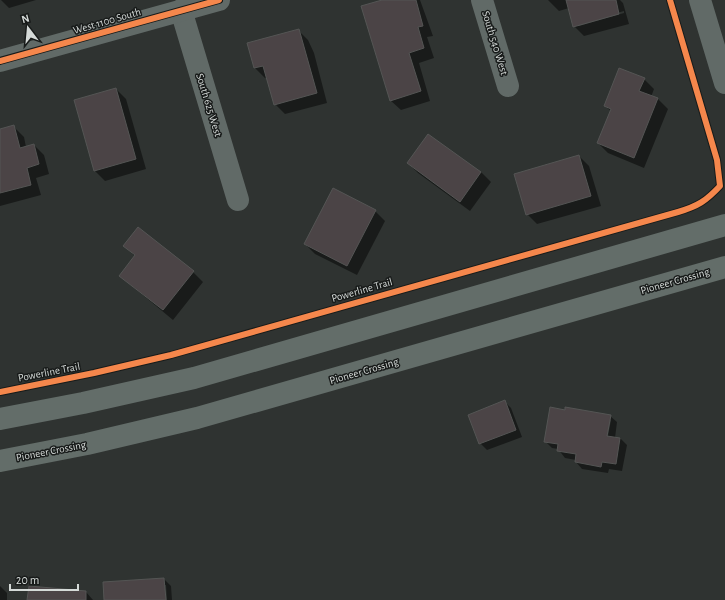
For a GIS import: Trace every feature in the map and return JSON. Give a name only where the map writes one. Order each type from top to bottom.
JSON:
[{"type":"highway","points":[[0,419],[194,378],[725,225]]},
{"type":"highway","name":"Pioneer Crossing","points":[[0,462],[87,444],[197,418],[725,267]]},
{"type":"street","name":"West 1100 South","points":[[0,61],[218,0]]},
{"type":"street","name":"South 540 West","points":[[482,0],[508,86]]},
{"type":"street","points":[[700,0],[725,83]]},
{"type":"street","name":"South 625 West","points":[[181,10],[238,200]]},
{"type":"building","points":[[382,0],[416,0],[423,26],[418,27],[424,48],[409,53],[421,91],[390,101],[361,6]]},
{"type":"building","points":[[566,0],[616,0],[619,14],[573,27]]},
{"type":"building","points":[[299,29],[317,93],[274,105],[263,66],[254,68],[247,43]]},
{"type":"building","points":[[619,68],[645,78],[639,91],[658,98],[634,158],[597,143],[611,109],[604,106]]},
{"type":"building","points":[[116,88],[136,159],[94,171],[74,100]]},
{"type":"building","points":[[14,125],[20,148],[34,144],[39,164],[27,168],[31,185],[0,193],[0,129]]},
{"type":"building","points":[[428,134],[481,172],[460,202],[407,163]]},
{"type":"building","points":[[579,155],[591,196],[526,215],[514,174]]},
{"type":"building","points":[[333,188],[376,210],[347,266],[304,244]]},
{"type":"building","points":[[138,227],[194,271],[163,310],[119,276],[135,255],[123,246]]},
{"type":"building","points":[[505,400],[516,430],[479,444],[468,415]]},
{"type":"building","points":[[550,407],[565,410],[565,407],[611,415],[607,436],[620,438],[616,464],[602,462],[601,467],[575,462],[576,454],[557,451],[558,444],[544,442]]},
{"type":"building","points":[[164,578],[166,600],[104,600],[103,582]]},
{"type":"building","points":[[29,586],[86,591],[86,600],[27,600]]},
{"type":"cycle path","points":[[0,61],[219,0]]},
{"type":"cycle path","name":"Powerline Trail","points":[[0,392],[94,373],[171,355],[691,208],[710,196],[720,186],[717,160],[670,0]]}]
